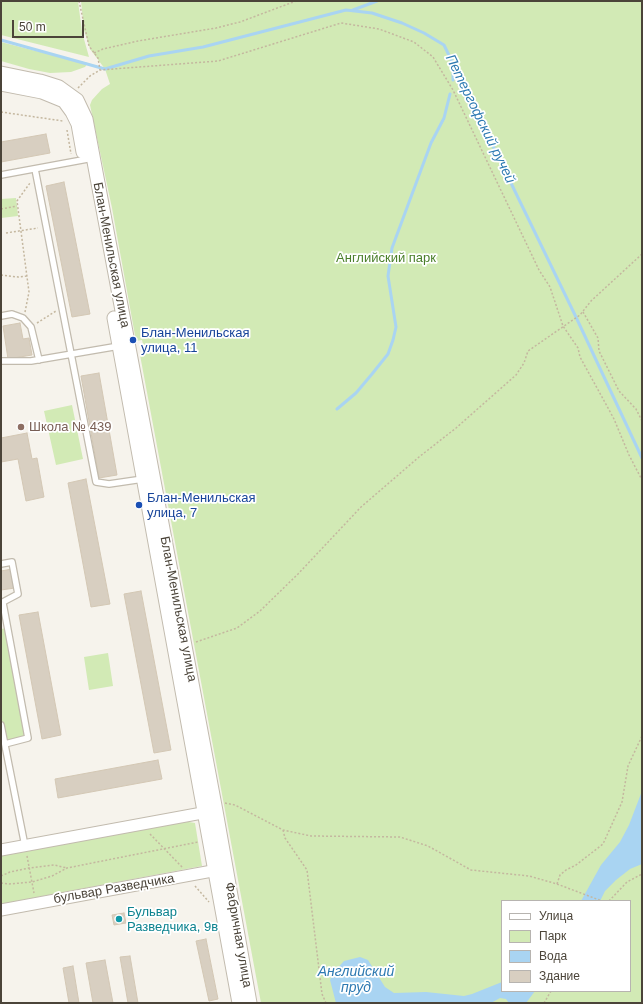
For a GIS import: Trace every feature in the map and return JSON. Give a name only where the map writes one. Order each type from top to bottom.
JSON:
[{"type":"street","points":[[1,73],[51,84],[68,98]]},
{"type":"street","points":[[1,84],[68,98]]},
{"type":"street","name":"Блан-Менильская улица","points":[[68,98],[72,112],[78,124],[83,160],[123,346],[214,809]]},
{"type":"street","name":"Блан-Менильская улица","points":[[148,478],[185,644],[214,809],[221,869]]},
{"type":"street","points":[[1,850],[214,809]]},
{"type":"street","name":"бульвар Разведчика","points":[[1,910],[221,869]]},
{"type":"street","name":"Фабричная улица","points":[[221,869],[240,1003]]},
{"type":"street","name":"Фабричная улица","points":[[221,869],[250,1003]]},
{"type":"lane","points":[[1,175],[83,160]]},
{"type":"lane","points":[[35,169],[96,482],[108,484],[148,478]]},
{"type":"lane","points":[[1,316],[12,314],[23,318],[31,327],[39,360]]},
{"type":"lane","points":[[1,362],[39,360],[123,346]]},
{"type":"lane","points":[[1,564],[12,562],[18,594],[2,603],[28,738],[5,744]]},
{"type":"lane","points":[[1,725],[25,846]]},
{"type":"path","points":[[79,1],[89,46],[98,58],[100,69]]},
{"type":"path","points":[[94,53],[103,49],[138,41],[216,28],[240,22],[296,1]]},
{"type":"path","points":[[68,98],[82,82],[100,69],[218,61],[341,23],[379,29],[414,42],[434,56],[453,90],[540,270],[550,287],[563,326],[578,348],[580,357],[614,419],[629,455],[642,480]]},
{"type":"path","points":[[1,112],[64,121]]},
{"type":"path","points":[[66,127],[83,160]]},
{"type":"path","points":[[23,318],[29,292],[17,201],[36,175]]},
{"type":"path","points":[[1,209],[18,206]]},
{"type":"path","points":[[6,233],[46,226]]},
{"type":"path","points":[[185,644],[216,636],[237,628],[260,611],[298,574],[362,507],[516,375],[524,363],[528,351],[580,315],[591,301],[642,254]]},
{"type":"path","points":[[1,274],[18,277],[27,276]]},
{"type":"path","points":[[31,327],[62,306]]},
{"type":"path","points":[[583,312],[598,338],[599,351],[619,392],[636,409],[642,421]]},
{"type":"path","points":[[557,884],[560,875],[576,865],[603,844],[622,802],[628,766],[642,736]]},
{"type":"path","points":[[214,809],[235,805],[283,830],[312,836],[400,837],[428,846],[471,870],[529,876],[557,884],[599,900]]},
{"type":"path","points":[[283,830],[285,838],[307,870],[322,994],[326,1003]]},
{"type":"path","points":[[149,833],[183,867]]},
{"type":"path","points":[[1,883],[9,884],[32,882],[52,876],[67,868],[200,842]]},
{"type":"path","points":[[25,846],[36,903]]},
{"type":"path","points":[[1,876],[10,872],[29,868],[54,865],[67,868]]},
{"type":"path","points":[[610,900],[627,882],[642,874]]},
{"type":"path","points":[[195,886],[211,905]]},
{"type":"path","points":[[544,1003],[550,992]]},
{"type":"green space","points":[[1,1],[78,1],[82,32],[89,57],[1,35]]},
{"type":"green space","name":"Английский парк","points":[[81,1],[642,1],[642,1003],[261,1003],[140,355],[145,353],[142,340],[136,341],[112,208],[90,105],[92,100],[102,89],[110,84],[105,69],[90,49],[84,30]]},
{"type":"green space","points":[[1,42],[88,63],[85,67],[71,72],[50,73],[29,69],[1,61]]},
{"type":"green space","points":[[16,198],[18,216],[1,218],[1,199]]},
{"type":"green space","points":[[72,405],[83,459],[56,465],[44,411]]},
{"type":"green space","points":[[7,628],[28,738],[5,744],[1,725],[1,629]]},
{"type":"green space","points":[[108,653],[113,686],[89,690],[84,657]]},
{"type":"green space","points":[[183,821],[195,823],[202,866],[1,904],[1,856]]},
{"type":"water","points":[[642,791],[642,864],[630,869],[616,880],[605,891],[600,900],[582,900],[601,865],[620,842],[629,825]]},
{"type":"water","name":"Английский пруд","points":[[360,957],[368,960],[385,987],[394,993],[426,992],[464,996],[501,982],[501,992],[534,992],[526,1003],[509,1003],[506,999],[500,998],[491,1003],[336,1003],[330,980],[333,973],[344,961]]},
{"type":"building","points":[[46,134],[50,153],[1,162],[1,142]]},
{"type":"building","points":[[64,182],[90,314],[72,317],[46,186]]},
{"type":"building","points":[[20,323],[23,339],[29,338],[32,355],[8,359],[3,326]]},
{"type":"building","points":[[99,373],[117,475],[99,478],[81,376]]},
{"type":"building","points":[[27,433],[32,459],[37,458],[44,497],[26,501],[18,459],[1,462],[1,438]]},
{"type":"building","points":[[86,479],[110,604],[91,607],[68,483]]},
{"type":"building","points":[[12,569],[15,588],[1,590],[1,571]]},
{"type":"building","points":[[141,591],[171,750],[154,753],[124,594]]},
{"type":"building","points":[[38,612],[61,735],[42,739],[19,615]]},
{"type":"building","points":[[158,760],[162,779],[58,798],[55,779]]},
{"type":"building","name":"Бульвар Разведчика, 9в","points":[[124,913],[126,923],[114,925],[112,915]]},
{"type":"building","points":[[206,939],[218,999],[209,1001],[196,941]]},
{"type":"building","points":[[130,956],[138,1003],[128,1003],[120,957]]},
{"type":"building","points":[[105,960],[113,1003],[93,1003],[86,963]]},
{"type":"building","points":[[73,966],[79,1003],[69,1003],[63,968]]},
{"type":"waterway","points":[[353,10],[377,1]]},
{"type":"waterway","name":"Петергофский ручей","points":[[1,40],[105,69],[149,56],[203,47],[346,10],[372,13],[402,23],[424,33],[444,45],[575,315],[642,458]]},
{"type":"waterway","name":"Петергофский ручей","points":[[453,64],[453,80]]},
{"type":"waterway","points":[[337,409],[356,393],[388,354],[396,327],[388,276],[392,248],[431,143],[444,118],[450,94]]},
{"type":"place","name":"Блан-Менильская улица, 11","points":[[133,340]]},
{"type":"place","name":"Школа № 439","points":[[21,427]]},
{"type":"place","name":"Блан-Менильская улица, 7","points":[[139,505]]},
{"type":"place","name":"Бульвар Разведчика, 9в","points":[[119,919]]}]
